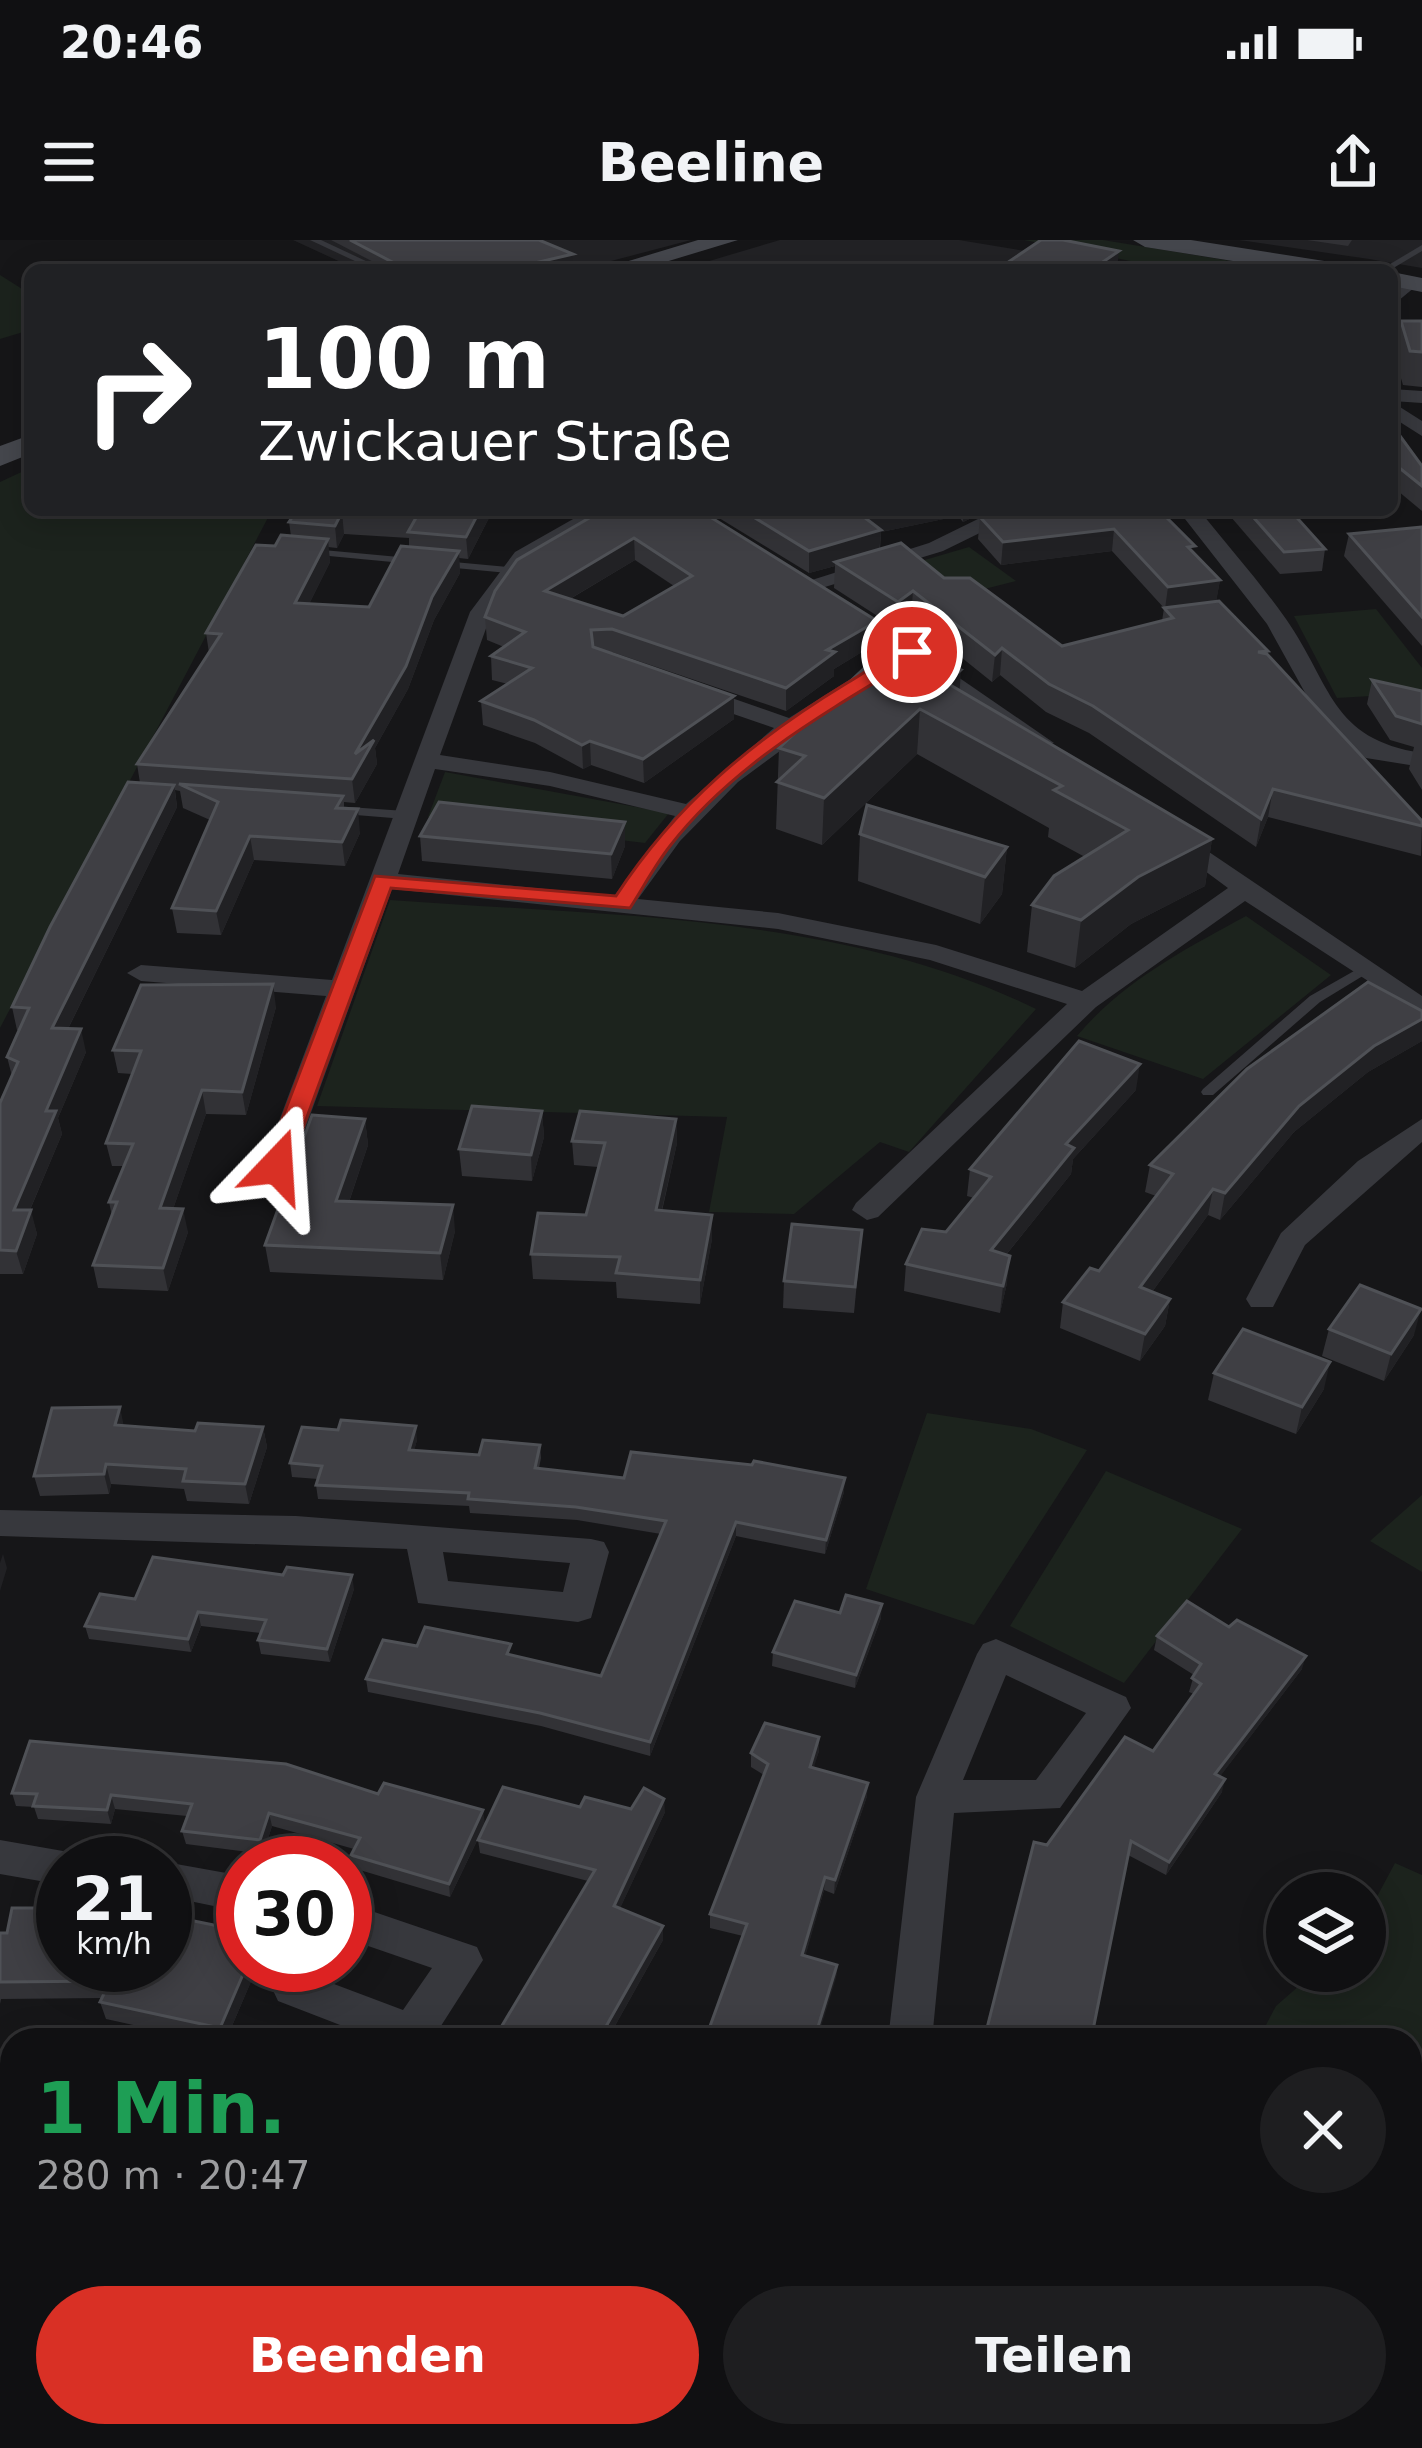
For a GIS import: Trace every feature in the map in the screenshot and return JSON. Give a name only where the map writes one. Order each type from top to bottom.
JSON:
[{"type":"main road","points":[[634,264],[726,240]]},
{"type":"main road","points":[[1145,240],[1300,264]]},
{"type":"street","points":[[1264,258],[1286,264]]},
{"type":"street","points":[[268,1190],[481,612],[508,570],[544,539],[592,516]]},
{"type":"street","points":[[1022,516],[988,521],[936,547],[798,579],[1071,763]]},
{"type":"street","points":[[1193,516],[1277,622],[1332,722],[1376,753],[1422,760]]},
{"type":"street","points":[[622,903],[688,812],[790,726],[912,652]]},
{"type":"street","points":[[665,682],[790,726]]},
{"type":"street","points":[[425,760],[550,779],[688,812]]},
{"type":"street","points":[[1149,818],[1361,971],[1422,1008]]},
{"type":"street","points":[[383,880],[778,921],[936,953],[1086,1001]]},
{"type":"street","points":[[867,1210],[1086,1001],[1247,887]]},
{"type":"street","points":[[141,973],[341,988]]},
{"type":"street","points":[[1262,1299],[1292,1240],[1369,1168],[1422,1128]]},
{"type":"street","points":[[0,1523],[274,1528],[423,1537]]},
{"type":"street","points":[[911,2028],[936,1797],[996,1654],[1112,1708],[1046,1796],[936,1797]]},
{"type":"street","points":[[0,1857],[36,1863]]},
{"type":"street","points":[[372,1929],[462,1960],[415,2028]]},
{"type":"street","points":[[304,1992],[401,2028]]},
{"type":"lane","points":[[314,240],[368,264]]},
{"type":"lane","points":[[1412,282],[1418,250]]},
{"type":"lane","points":[[307,552],[508,570]]},
{"type":"lane","points":[[320,809],[405,815]]},
{"type":"lane","points":[[1208,1092],[1315,999],[1361,971]]},
{"type":"shaded area","points":[[293,240],[691,240],[600,264],[345,264]]},
{"type":"shaded area","points":[[780,240],[959,240],[1103,264],[699,264]]},
{"type":"shaded area","points":[[1024,240],[1103,240],[1249,264],[1146,264]]},
{"type":"shaded area","points":[[1239,240],[1422,240],[1422,268],[1369,259]]},
{"type":"shaded area","points":[[0,275],[24,290],[24,332],[0,339]]},
{"type":"shaded area","points":[[24,471],[24,516],[269,516],[0,1028],[0,482]]},
{"type":"shaded area","points":[[969,547],[1016,581],[957,596],[911,564]]},
{"type":"shaded area","points":[[1376,609],[1422,668],[1422,693],[1337,698],[1294,616]]},
{"type":"shaded area","points":[[445,772],[669,813],[645,843],[428,817]]},
{"type":"shaded area","points":[[390,900],[636,916],[802,937],[961,977],[1036,1009],[909,1152],[880,1142],[794,1214],[709,1212],[727,1117],[317,1106]]},
{"type":"shaded area","points":[[1246,916],[1331,975],[1203,1079],[1077,1036],[1134,983]]},
{"type":"shaded area","points":[[927,1413],[1031,1429],[1087,1450],[974,1625],[866,1589]]},
{"type":"shaded area","points":[[1106,1471],[1242,1529],[1124,1683],[1010,1626]]},
{"type":"shaded area","points":[[1422,1495],[1422,1572],[1370,1541]]},
{"type":"shaded area","points":[[1395,1863],[1422,1875],[1422,2028],[1264,2028],[1276,2006],[1292,1992],[1386,1992],[1386,1880]]},
{"type":"building","points":[[350,240],[539,240],[573,254],[530,264],[396,264]]},
{"type":"building","points":[[1041,240],[1119,251],[1100,264],[1005,264]]},
{"type":"building","points":[[1401,321],[1422,321],[1422,352],[1410,351]]},
{"type":"building","points":[[1398,433],[1422,466],[1422,486],[1398,467]]},
{"type":"building","points":[[293,516],[340,516],[335,526],[289,522]]},
{"type":"building","points":[[417,516],[477,516],[466,537],[408,532]]},
{"type":"building","points":[[593,516],[709,516],[877,621],[827,650],[835,652],[786,688],[612,629],[591,630],[593,647],[734,696],[643,759],[590,741],[582,745],[534,720],[481,701],[532,668],[491,656],[525,632],[485,617],[495,591],[517,560]],"holes":[[[634,538],[692,576],[623,616],[545,591]]]},
{"type":"building","points":[[752,516],[863,516],[881,530],[809,551]]},
{"type":"building","points":[[1165,516],[1220,580],[1168,587],[1114,529],[1003,542],[980,517]]},
{"type":"building","points":[[1252,516],[1295,516],[1325,549],[1284,552]]},
{"type":"building","points":[[1422,527],[1422,617],[1349,534]]},
{"type":"building","points":[[281,535],[328,539],[295,603],[369,607],[401,546],[459,551],[432,597],[406,666],[355,754],[374,740],[352,779],[137,764],[221,634],[206,633],[256,545],[275,546]]},
{"type":"building","points":[[901,543],[944,578],[970,578],[1062,646],[1173,618],[1164,608],[1219,601],[1268,651],[1258,652],[1267,654],[1422,826],[1273,789],[1261,819],[1093,706],[1049,684],[1002,648],[995,655],[913,591],[898,602],[835,562]]},
{"type":"building","points":[[887,647],[961,670],[947,683],[1212,839],[1138,877],[1081,920],[1032,905],[1054,876],[1128,830],[1054,790],[1062,786],[920,709],[824,798],[777,782],[805,756],[779,748]]},
{"type":"building","points":[[1372,680],[1422,691],[1422,724],[1396,716]]},
{"type":"building","points":[[128,782],[174,785],[52,1028],[81,1029],[46,1111],[56,1111],[14,1210],[31,1210],[16,1251],[0,1250],[0,1103],[18,1062],[7,1057],[29,1008],[12,1007]]},
{"type":"building","points":[[179,784],[343,796],[336,808],[358,809],[342,842],[250,836],[216,911],[172,908],[218,802]]},
{"type":"building","points":[[439,802],[625,822],[611,854],[420,836]]},
{"type":"building","points":[[867,805],[1007,847],[985,877],[860,834]]},
{"type":"building","points":[[1368,982],[1422,1011],[1422,1019],[1374,1046],[1299,1106],[1225,1193],[1213,1189],[1140,1287],[1170,1299],[1145,1334],[1063,1302],[1090,1268],[1099,1271],[1173,1174],[1150,1165],[1247,1069]]},
{"type":"building","points":[[273,984],[242,1092],[202,1090],[160,1208],[183,1209],[163,1268],[93,1265],[117,1202],[109,1202],[133,1144],[106,1143],[141,1051],[113,1050],[141,985]]},
{"type":"building","points":[[1079,1041],[1140,1064],[1066,1144],[1074,1148],[991,1250],[1010,1256],[1003,1286],[906,1264],[922,1229],[946,1232],[991,1177],[970,1169]]},
{"type":"building","points":[[472,1106],[542,1111],[531,1155],[459,1149]]},
{"type":"building","points":[[580,1111],[676,1119],[656,1210],[712,1215],[700,1280],[616,1273],[620,1257],[531,1254],[538,1213],[586,1215],[605,1143],[572,1141]]},
{"type":"building","points":[[312,1115],[365,1119],[336,1201],[453,1205],[440,1253],[265,1245]]},
{"type":"building","points":[[792,1224],[862,1230],[855,1287],[784,1281]]},
{"type":"building","points":[[1360,1285],[1421,1309],[1391,1354],[1329,1329]]},
{"type":"building","points":[[1243,1329],[1330,1362],[1302,1407],[1214,1373]]},
{"type":"building","points":[[120,1407],[115,1425],[195,1431],[198,1423],[263,1427],[245,1484],[183,1481],[186,1469],[106,1464],[104,1474],[34,1476],[52,1408]]},
{"type":"building","points":[[341,1420],[416,1426],[409,1450],[479,1455],[483,1440],[540,1445],[535,1468],[624,1478],[631,1452],[752,1465],[754,1461],[845,1478],[826,1540],[736,1522],[650,1742],[540,1713],[366,1679],[383,1640],[417,1646],[425,1627],[511,1644],[507,1654],[601,1676],[666,1521],[576,1507],[468,1499],[469,1493],[316,1485],[322,1466],[290,1463],[302,1427],[338,1430]]},
{"type":"building","points":[[153,1557],[283,1575],[287,1567],[352,1575],[327,1649],[258,1640],[266,1620],[198,1612],[188,1639],[85,1626],[100,1594],[135,1599]]},
{"type":"building","points":[[846,1595],[882,1604],[856,1675],[773,1652],[795,1601],[840,1613]]},
{"type":"building","points":[[1187,1601],[1229,1627],[1237,1620],[1306,1656],[1215,1774],[1225,1779],[1169,1862],[1131,1841],[1093,2028],[987,2028],[1034,1842],[1047,1845],[1125,1737],[1153,1751],[1201,1684],[1192,1678],[1201,1664],[1157,1636]]},
{"type":"building","points":[[765,1723],[819,1737],[810,1767],[868,1783],[835,1880],[825,1877],[802,1955],[837,1965],[818,2028],[709,2028],[747,1924],[710,1914],[768,1764],[751,1753]]},
{"type":"building","points":[[30,1741],[286,1764],[378,1794],[384,1783],[483,1810],[449,1884],[372,1861],[372,1836],[353,1836],[269,1813],[261,1836],[225,1836],[182,1831],[192,1804],[111,1795],[107,1810],[33,1806],[37,1794],[12,1793]]},
{"type":"building","points":[[503,1787],[580,1807],[585,1797],[631,1809],[644,1788],[664,1799],[614,1906],[663,1926],[605,2028],[501,2028],[595,1870],[478,1840]]},
{"type":"building","points":[[12,1908],[36,1908],[36,1982],[0,1982],[0,1933],[7,1933]]},
{"type":"building","points":[[192,1921],[216,1926],[216,1992],[235,1992],[220,2028],[100,2002],[105,1992],[192,1992]]},
{"type":"route","points":[[277,1166],[383,880],[622,903],[663,841],[710,792],[790,726],[912,652]]}]
